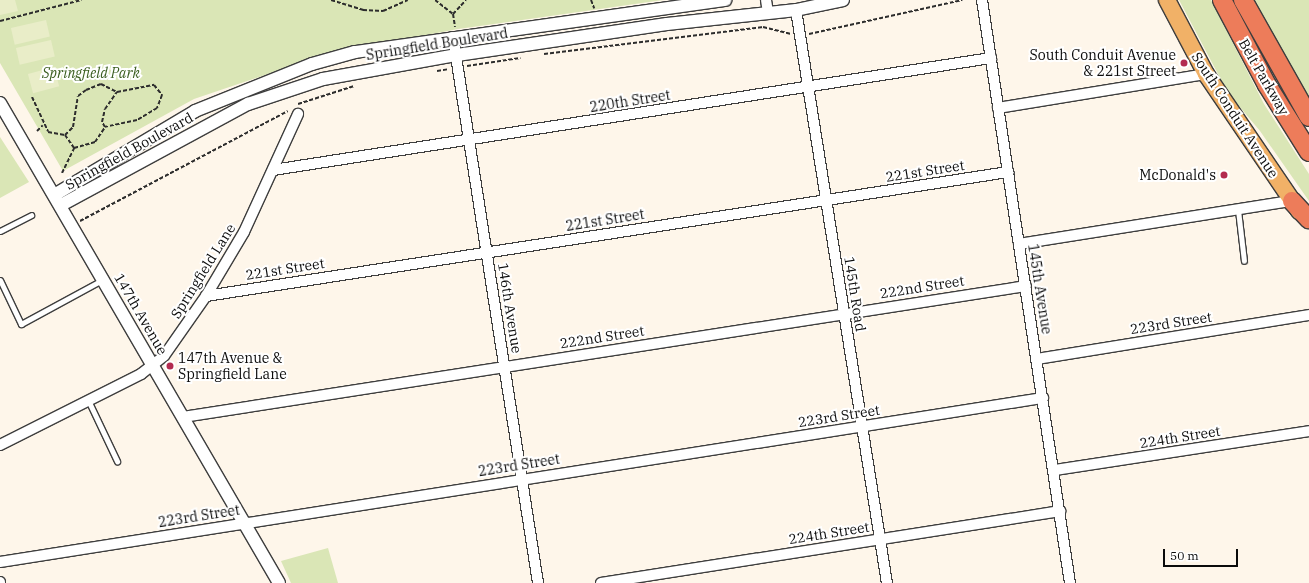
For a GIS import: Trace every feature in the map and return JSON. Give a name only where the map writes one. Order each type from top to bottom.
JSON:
[{"type":"highway","name":"Belt Parkway","points":[[1222,0],[1267,85],[1309,152]]},
{"type":"highway","name":"Belt Parkway","points":[[1243,0],[1309,117]]},
{"type":"highway","points":[[1292,201],[1309,219]]},
{"type":"main road","name":"South Conduit Avenue","points":[[1168,0],[1206,74],[1309,226]]},
{"type":"street","name":"Springfield Boulevard","points":[[58,199],[196,111],[279,74],[355,52],[454,32],[725,0]]},
{"type":"street","points":[[766,0],[768,12]]},
{"type":"street","name":"Springfield Boulevard","points":[[58,199],[248,104],[323,79],[456,55],[768,12],[796,10],[843,0]]},
{"type":"street","name":"145th Avenue","points":[[982,0],[1055,470],[1070,583]]},
{"type":"street","name":"145th Road","points":[[796,10],[887,583]]},
{"type":"street","name":"146th Avenue","points":[[454,32],[456,55],[538,583]]},
{"type":"street","name":"220th Street","points":[[273,170],[991,58]]},
{"type":"street","points":[[998,108],[1206,74]]},
{"type":"street","name":"147th Avenue","points":[[0,102],[58,199],[152,365],[279,583]]},
{"type":"street","name":"Springfield Lane","points":[[0,445],[152,365],[172,345],[206,296],[244,232],[298,114]]},
{"type":"street","name":"221st Street","points":[[206,296],[1008,172]]},
{"type":"street","points":[[1019,244],[1292,201]]},
{"type":"street","name":"222nd Street","points":[[183,417],[844,313],[1026,286]]},
{"type":"street","name":"223rd Street","points":[[1037,359],[1309,315]]},
{"type":"street","name":"223rd Street","points":[[0,562],[244,522],[1043,398]]},
{"type":"street","name":"224th Street","points":[[1055,470],[1309,431]]},
{"type":"street","name":"224th Street","points":[[601,583],[1060,511]]},
{"type":"lane","points":[[1238,210],[1244,260]]},
{"type":"lane","points":[[0,231],[31,215]]},
{"type":"lane","points":[[0,280],[21,324],[103,279]]},
{"type":"lane","points":[[88,400],[117,461]]},
{"type":"path","points":[[0,21],[81,0]]},
{"type":"path","points":[[331,0],[363,10],[383,11],[408,0]]},
{"type":"path","points":[[435,0],[453,14]]},
{"type":"path","points":[[454,32],[453,14],[466,0]]},
{"type":"path","points":[[591,0],[594,8]]},
{"type":"path","points":[[807,34],[962,0]]},
{"type":"path","points":[[539,55],[763,27],[794,34]]},
{"type":"path","name":"Springfield Boulevard","points":[[466,66],[524,57]]},
{"type":"path","name":"Springfield Boulevard","points":[[434,71],[452,68]]},
{"type":"path","points":[[32,97],[43,125],[53,134],[65,134],[73,127],[78,96],[86,90],[101,84],[117,92],[154,85],[162,95],[157,108],[147,115],[105,127],[95,142],[74,148],[62,173]]},
{"type":"path","points":[[84,219],[220,144],[284,114],[304,100],[358,84]]},
{"type":"path","points":[[105,127],[102,122],[105,109],[117,92]]},
{"type":"path","points":[[37,131],[43,125]]},
{"type":"path","points":[[65,134],[74,148]]},
{"type":"green space","name":"Springfield Park","points":[[0,0],[663,0],[458,29],[327,54],[194,99],[63,171],[0,63]]},
{"type":"green space","points":[[0,0],[15,0],[18,11],[0,15]]},
{"type":"green space","points":[[1179,0],[1211,0],[1264,104],[1309,174],[1309,201],[1260,131],[1228,93]]},
{"type":"green space","points":[[1253,0],[1309,0],[1309,102]]},
{"type":"green space","points":[[46,20],[50,37],[15,45],[11,28]]},
{"type":"green space","points":[[51,40],[55,57],[20,65],[16,48]]},
{"type":"green space","points":[[54,67],[59,86],[33,93],[28,74]]},
{"type":"green space","points":[[0,137],[29,182],[0,198]]},
{"type":"green space","points":[[328,548],[338,583],[291,583],[281,561]]},
{"type":"place","name":"South Conduit Avenue & 221st Street","points":[[1184,63]]},
{"type":"place","name":"McDonald's","points":[[1224,175]]},
{"type":"place","name":"147th Avenue & Springfield Lane","points":[[170,366]]}]
